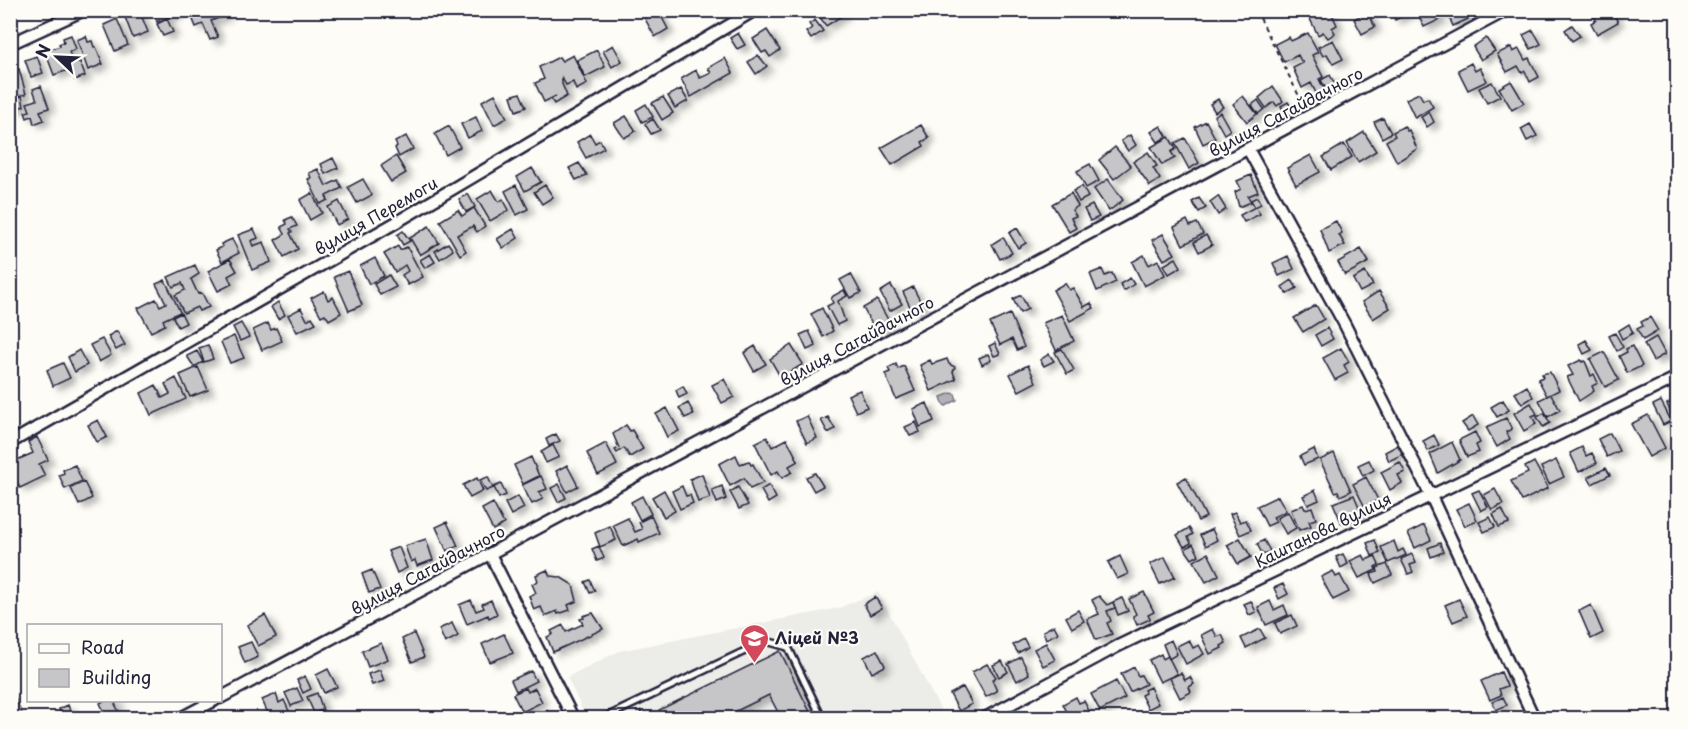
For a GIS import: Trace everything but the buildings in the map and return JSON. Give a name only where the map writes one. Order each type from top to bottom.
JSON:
[{"type":"street","points":[[10,44],[84,10]]},
{"type":"street","name":"вулиця Перемоги","points":[[10,443],[395,223],[755,10]]},
{"type":"street","name":"вулиця Сагайдачного","points":[[222,697],[1507,10]]},
{"type":"street","points":[[1248,149],[1344,325],[1430,494],[1534,718]]},
{"type":"street","name":"Каштанова вулиця","points":[[985,718],[1118,645],[1677,376]]},
{"type":"street","points":[[490,554],[573,718]]},
{"type":"street","points":[[182,718],[211,702]]},
{"type":"lane","points":[[603,718],[766,641],[788,646],[822,718]]},
{"type":"path","points":[[1256,10],[1310,117]]},
{"type":"shaded area","points":[[951,393],[955,394],[957,400],[946,406],[941,397]]},
{"type":"shaded area","name":"Ліцей №3","points":[[878,592],[945,718],[586,718],[567,677],[619,651],[839,608]]},
{"type":"shaded area","points":[[11,689],[24,718],[11,718]]},
{"type":"place","name":"Ліцей №3","points":[[754,664]]}]
